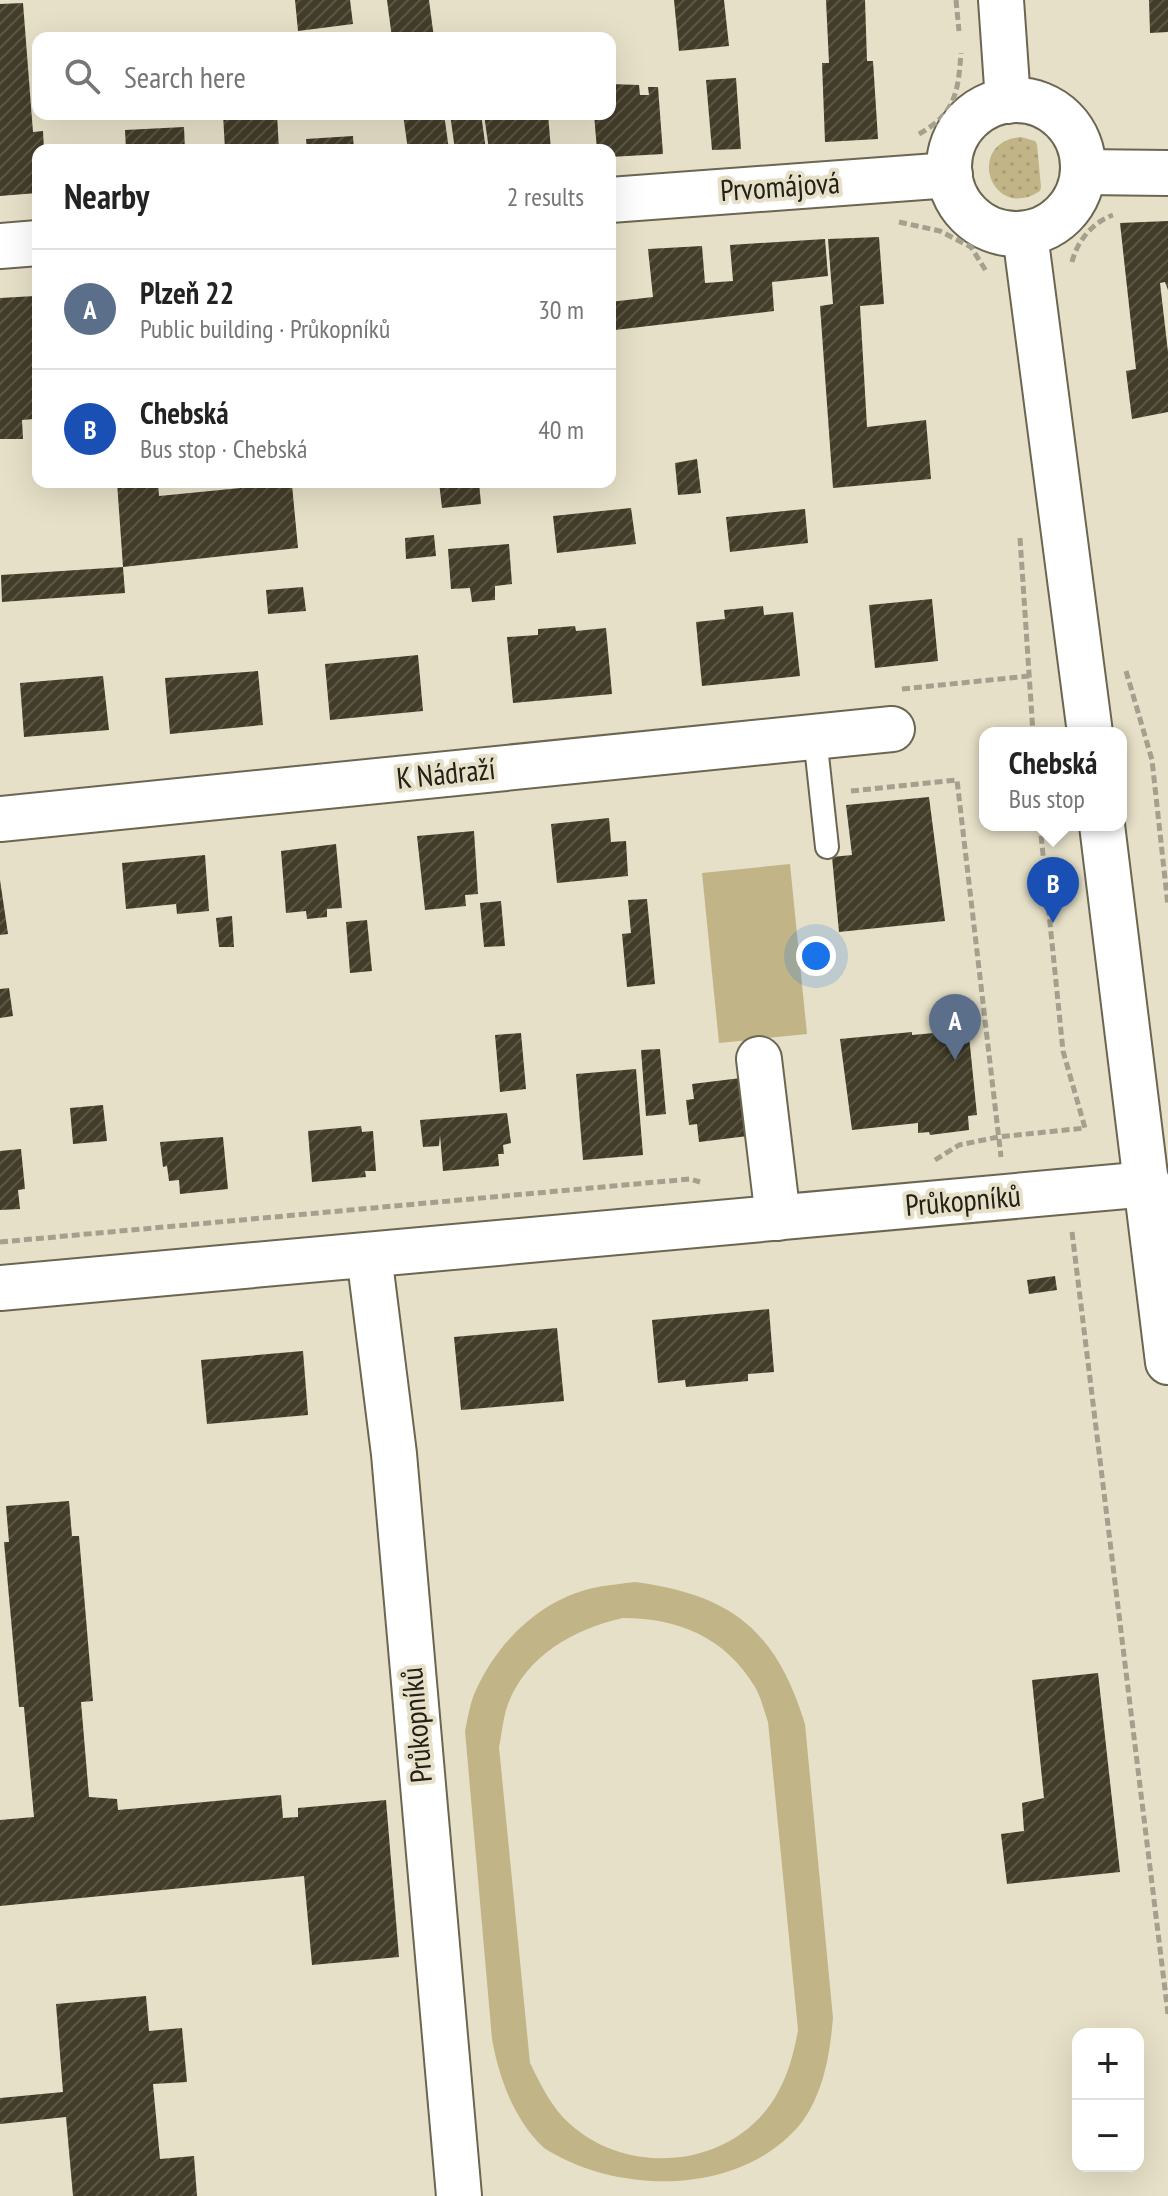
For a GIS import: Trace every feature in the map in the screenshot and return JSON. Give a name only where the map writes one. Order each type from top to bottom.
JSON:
[{"type":"street","points":[[1001,0],[1008,101]]},
{"type":"street","points":[[1008,101],[1028,101],[1046,107],[1075,134],[1082,153],[1083,172],[1078,194],[1065,213],[1047,227],[1025,234],[1004,233],[984,226],[967,213],[956,196],[950,175],[951,154],[958,135],[971,118],[988,107],[1008,101]]},
{"type":"street","points":[[1083,172],[1168,173]]},
{"type":"street","name":"Prvomájová","points":[[616,200],[950,175]]},
{"type":"street","points":[[1025,234],[1089,727]]},
{"type":"street","points":[[0,246],[32,243]]},
{"type":"street","name":"K Nádraží","points":[[0,819],[892,729]]},
{"type":"street","points":[[1103,831],[1168,1362]]},
{"type":"street","points":[[759,1059],[778,1218]]},
{"type":"street","name":"Průkopníků","points":[[0,1288],[1148,1184]]},
{"type":"street","name":"Průkopníků","points":[[369,1255],[394,1454],[459,2196]]},
{"type":"lane","points":[[815,737],[827,847]]},
{"type":"path","points":[[913,137],[938,120],[951,106],[959,90],[961,52],[956,0]]},
{"type":"path","points":[[1070,271],[1074,254],[1087,232],[1102,219],[1121,212]]},
{"type":"path","points":[[895,221],[940,231],[971,247],[988,274]]},
{"type":"path","points":[[1019,528],[1033,727]]},
{"type":"path","points":[[1125,668],[1152,760],[1168,906]]},
{"type":"path","points":[[892,729],[889,691],[1029,676]]},
{"type":"path","points":[[822,794],[957,780],[1006,1197]]},
{"type":"path","points":[[925,1166],[959,1145],[998,1137],[1085,1128],[1063,1051],[1041,831]]},
{"type":"path","points":[[0,1242],[690,1179],[714,1186]]},
{"type":"path","points":[[1067,1191],[1168,2014]]},
{"type":"shaded area","points":[[1021,137],[1037,144],[1041,187],[1040,191],[1023,198],[1008,197],[997,189],[989,165],[993,152],[1003,142]]},
{"type":"shaded area","points":[[790,864],[807,1034],[719,1043],[702,873]]},
{"type":"shaded area","points":[[635,1582],[698,1596],[746,1623],[780,1664],[793,1691],[805,1724],[833,2018],[821,2085],[802,2122],[777,2146],[747,2164],[714,2175],[679,2181],[608,2175],[574,2164],[544,2148],[533,2137],[509,2098],[492,2039],[465,1731],[472,1700],[485,1672],[523,1626],[555,1602],[574,1594]],"holes":[[[623,1618],[681,1627],[715,1643],[743,1670],[761,1700],[768,1722],[798,2030],[785,2078],[759,2119],[736,2137],[710,2150],[681,2157],[651,2158],[622,2153],[595,2141],[570,2124],[557,2110],[530,2063],[499,1747],[508,1704],[527,1671],[540,1658],[587,1629]]]},
{"type":"building","points":[[295,0],[350,0],[353,24],[298,31]]},
{"type":"building","points":[[387,0],[429,0],[433,32],[391,32]]},
{"type":"building","points":[[674,0],[724,0],[729,46],[679,51]]},
{"type":"building","points":[[826,0],[865,0],[867,61],[873,61],[878,139],[825,142],[822,63],[829,63]]},
{"type":"building","points":[[1149,0],[1168,0],[1168,32],[1150,33]]},
{"type":"building","points":[[23,3],[33,132],[43,131],[44,144],[32,144],[32,193],[0,196],[0,4]]},
{"type":"building","points":[[736,78],[741,149],[712,150],[706,80]]},
{"type":"building","points":[[616,84],[639,85],[640,95],[649,95],[648,87],[658,87],[663,154],[616,157],[616,144],[596,144],[594,120],[616,120]]},
{"type":"building","points":[[223,120],[277,120],[279,144],[225,144]]},
{"type":"building","points":[[404,120],[445,120],[448,144],[407,144]]},
{"type":"building","points":[[451,120],[482,120],[485,144],[454,144]]},
{"type":"building","points":[[485,120],[548,120],[550,144],[488,144]]},
{"type":"building","points":[[184,127],[185,144],[126,144],[125,130]]},
{"type":"building","points":[[353,136],[354,144],[306,144],[306,139]]},
{"type":"building","points":[[1168,221],[1168,290],[1165,282],[1160,283],[1168,352],[1168,412],[1132,419],[1126,371],[1136,369],[1120,223]]},
{"type":"building","points":[[879,237],[884,304],[860,306],[867,427],[926,420],[931,479],[833,488],[820,306],[833,304],[828,239]]},
{"type":"building","points":[[825,239],[828,276],[772,282],[774,311],[616,330],[616,301],[653,297],[648,249],[702,246],[705,283],[733,281],[730,245]]},
{"type":"building","points":[[32,296],[32,419],[22,420],[23,439],[0,439],[0,298]]},
{"type":"building","points":[[697,459],[701,493],[678,495],[675,463]]},
{"type":"building","points":[[117,488],[158,488],[159,496],[240,488],[292,488],[298,548],[123,567]]},
{"type":"building","points":[[440,488],[480,488],[481,504],[442,508]]},
{"type":"building","points":[[631,508],[636,544],[557,553],[553,516]]},
{"type":"building","points":[[805,509],[808,543],[730,552],[726,517]]},
{"type":"building","points":[[434,535],[436,556],[406,559],[405,538]]},
{"type":"building","points":[[509,544],[512,584],[495,586],[495,600],[472,602],[470,588],[451,589],[448,549]]},
{"type":"building","points":[[123,567],[125,593],[2,602],[1,575]]},
{"type":"building","points":[[303,587],[306,611],[268,614],[266,590]]},
{"type":"building","points":[[932,599],[938,661],[875,668],[869,605]]},
{"type":"building","points":[[763,606],[764,615],[793,612],[800,676],[702,686],[696,622],[725,619],[724,610]]},
{"type":"building","points":[[575,626],[576,631],[606,628],[612,694],[513,703],[507,637],[538,635],[538,629]]},
{"type":"building","points":[[418,655],[423,711],[330,720],[325,664]]},
{"type":"building","points":[[258,671],[263,725],[170,734],[165,678]]},
{"type":"building","points":[[103,676],[109,730],[24,737],[20,683]]},
{"type":"building","points":[[929,797],[945,921],[839,932],[832,857],[852,855],[846,805]]},
{"type":"building","points":[[609,818],[611,842],[626,841],[628,876],[557,883],[551,824]]},
{"type":"building","points":[[474,831],[478,894],[465,895],[466,906],[425,910],[417,836]]},
{"type":"building","points":[[336,844],[342,908],[327,909],[327,917],[307,919],[306,911],[286,913],[281,851]]},
{"type":"building","points":[[205,855],[209,911],[177,914],[176,904],[126,909],[122,863]]},
{"type":"building","points":[[0,880],[8,934],[0,935]]},
{"type":"building","points":[[647,899],[655,984],[627,987],[622,934],[631,933],[628,900]]},
{"type":"building","points":[[501,901],[505,946],[484,947],[480,903]]},
{"type":"building","points":[[232,916],[234,947],[219,947],[216,918]]},
{"type":"building","points":[[367,920],[372,971],[350,973],[346,922]]},
{"type":"building","points":[[9,988],[13,1016],[0,1018],[0,989]]},
{"type":"building","points":[[968,1026],[977,1115],[968,1116],[969,1130],[930,1135],[929,1132],[918,1133],[918,1123],[852,1130],[840,1039],[934,1033],[934,1030]]},
{"type":"building","points":[[521,1033],[526,1089],[500,1092],[495,1035]]},
{"type":"building","points":[[660,1049],[666,1114],[646,1116],[641,1050]]},
{"type":"building","points":[[636,1069],[643,1155],[583,1160],[576,1074]]},
{"type":"building","points":[[741,1078],[748,1136],[699,1142],[697,1124],[689,1125],[686,1100],[694,1099],[692,1084]]},
{"type":"building","points":[[103,1105],[107,1141],[73,1144],[70,1108]]},
{"type":"building","points":[[507,1113],[511,1143],[503,1145],[504,1154],[498,1154],[499,1166],[443,1171],[440,1135],[439,1146],[423,1147],[420,1120]]},
{"type":"building","points":[[361,1126],[362,1132],[373,1131],[376,1171],[365,1171],[366,1177],[312,1182],[308,1131]]},
{"type":"building","points":[[223,1137],[228,1189],[180,1194],[179,1180],[169,1181],[167,1166],[163,1167],[160,1142]]},
{"type":"building","points":[[21,1149],[25,1189],[18,1190],[20,1209],[0,1210],[0,1151]]},
{"type":"building","points":[[1055,1276],[1057,1290],[1029,1294],[1027,1280]]},
{"type":"building","points":[[769,1309],[774,1372],[748,1374],[748,1381],[686,1387],[685,1380],[658,1383],[652,1320]]},
{"type":"building","points":[[557,1328],[564,1401],[461,1410],[454,1337]]},
{"type":"building","points":[[303,1351],[308,1415],[207,1424],[201,1360]]},
{"type":"building","points":[[69,1501],[72,1536],[79,1536],[93,1701],[81,1702],[89,1797],[117,1799],[118,1810],[281,1795],[283,1818],[298,1817],[298,1808],[386,1800],[399,1957],[312,1965],[304,1876],[0,1906],[0,1820],[34,1817],[24,1707],[19,1707],[4,1542],[9,1542],[6,1506]]},
{"type":"building","points":[[1098,1673],[1120,1872],[1007,1884],[1001,1834],[1024,1831],[1022,1803],[1044,1798],[1032,1680]]},
{"type":"building","points":[[146,1996],[149,2031],[182,2028],[187,2082],[153,2084],[160,2159],[194,2156],[197,2196],[73,2196],[66,2117],[0,2124],[0,2098],[63,2092],[56,2004]]},
{"type":"place","name":"Chebská","points":[[1053,923]]},
{"type":"place","name":"Plzeň 22","points":[[955,1060]]}]
